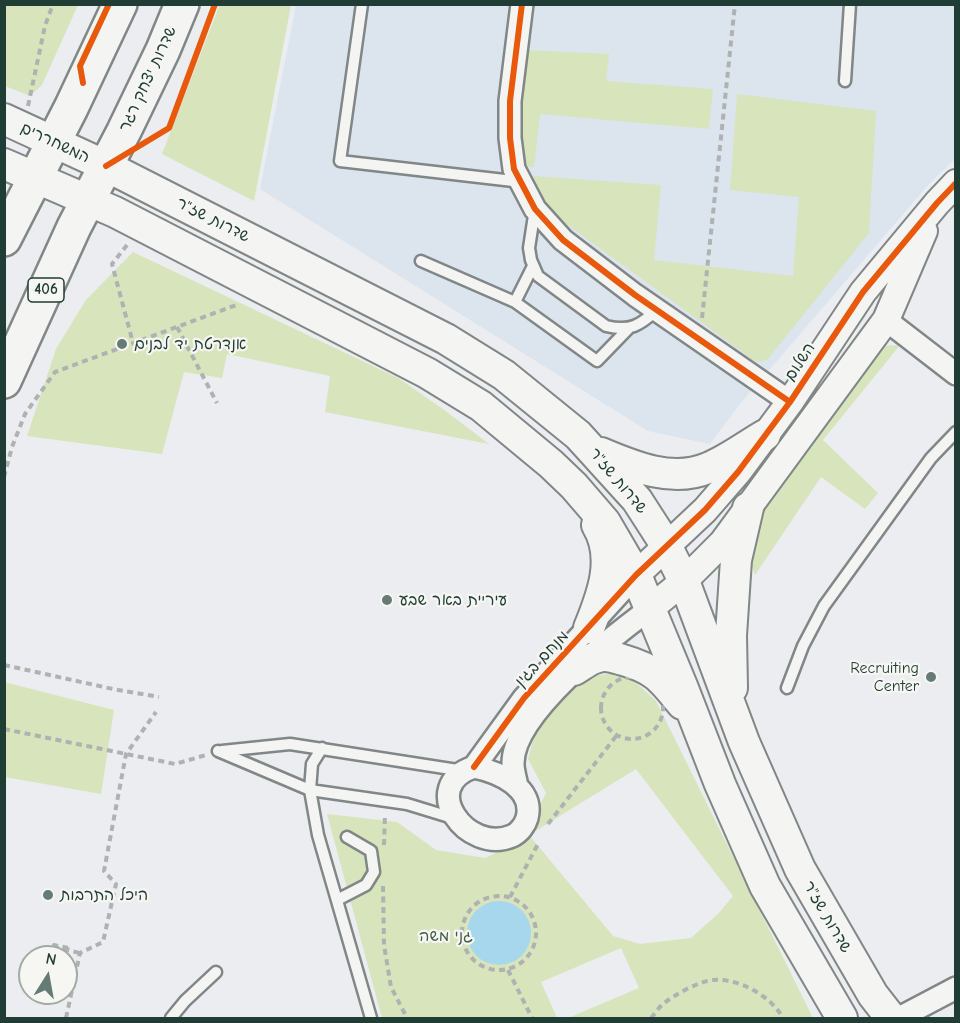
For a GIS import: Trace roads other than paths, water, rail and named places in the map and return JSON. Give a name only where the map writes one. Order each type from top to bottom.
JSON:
[{"type":"main road","points":[[4,239],[54,142],[120,4]]},
{"type":"main road","name":"שדרות יצחק רגר","points":[[4,381],[88,200],[142,95],[182,4]]},
{"type":"main road","name":"המשחררים","points":[[14,123],[106,166]]},
{"type":"main road","points":[[4,164],[142,226],[427,373],[481,406],[574,486],[605,522],[636,575],[720,784],[765,886],[842,1018]]},
{"type":"main road","name":"שדרות שז\"ר","points":[[106,166],[446,339],[504,375],[578,435],[638,500],[666,545],[684,581],[744,742],[800,869],[873,995],[891,1018]]},
{"type":"main road","points":[[590,448],[634,467],[677,474],[708,469],[765,435]]},
{"type":"main road","points":[[574,486],[604,537],[606,560],[604,585],[589,628]]},
{"type":"main road","points":[[732,709],[731,635],[736,560],[748,508]]},
{"type":"main road","points":[[574,670],[594,658],[609,656],[648,668],[662,679],[694,718]]},
{"type":"street","points":[[522,4],[510,101],[510,138],[514,169],[535,209],[563,240],[657,310],[790,402]]},
{"type":"street","name":"השלום","points":[[636,575],[705,510],[738,472],[790,402],[863,292],[956,183]]},
{"type":"street","name":"השלום","points":[[651,608],[684,581],[723,542],[886,320],[937,203]]},
{"type":"street","points":[[886,320],[956,375]]},
{"type":"street","name":"מנחם בגין","points":[[469,769],[524,698],[636,575]]},
{"type":"street","name":"מנחם בגין","points":[[517,787],[512,764],[516,747],[554,690],[574,670],[651,608]]},
{"type":"street","points":[[469,769],[490,770],[517,787],[526,798],[530,808],[525,823],[515,835],[490,840],[472,833],[457,820],[448,803],[448,792],[456,777],[469,769]]},
{"type":"street","points":[[899,1018],[956,988]]},
{"type":"lane","points":[[362,4],[340,161],[522,182]]},
{"type":"lane","points":[[844,81],[850,4]]},
{"type":"lane","points":[[535,209],[529,248],[538,276],[606,326],[618,329],[639,326],[657,310]]},
{"type":"lane","points":[[421,261],[515,302],[597,361],[629,328]]},
{"type":"lane","points":[[515,302],[534,266]]},
{"type":"lane","points":[[787,687],[803,646],[824,606],[931,458],[956,432]]},
{"type":"lane","points":[[457,820],[428,809],[310,790],[218,751],[290,744],[469,769]]},
{"type":"lane","points":[[322,748],[312,764],[310,790],[318,835],[371,1018]]},
{"type":"lane","points":[[337,900],[366,885],[374,872],[371,851],[347,837]]},
{"type":"lane","points":[[171,1018],[185,1001],[216,972]]},
{"type":"water","points":[[499,901],[517,907],[525,915],[531,933],[525,951],[517,959],[499,965],[481,959],[473,951],[467,933],[473,915],[481,907]]},
{"type":"place","name":"אנדרטת יד לבנים","points":[[122,344]]},
{"type":"place","name":"עיריית באר שבע","points":[[387,600]]},
{"type":"place","name":"Recruiting Center","points":[[931,677]]},
{"type":"place","name":"היכל התרבות","points":[[48,895]]},
{"type":"park label","name":"גני משה","points":[[446,936]]}]
